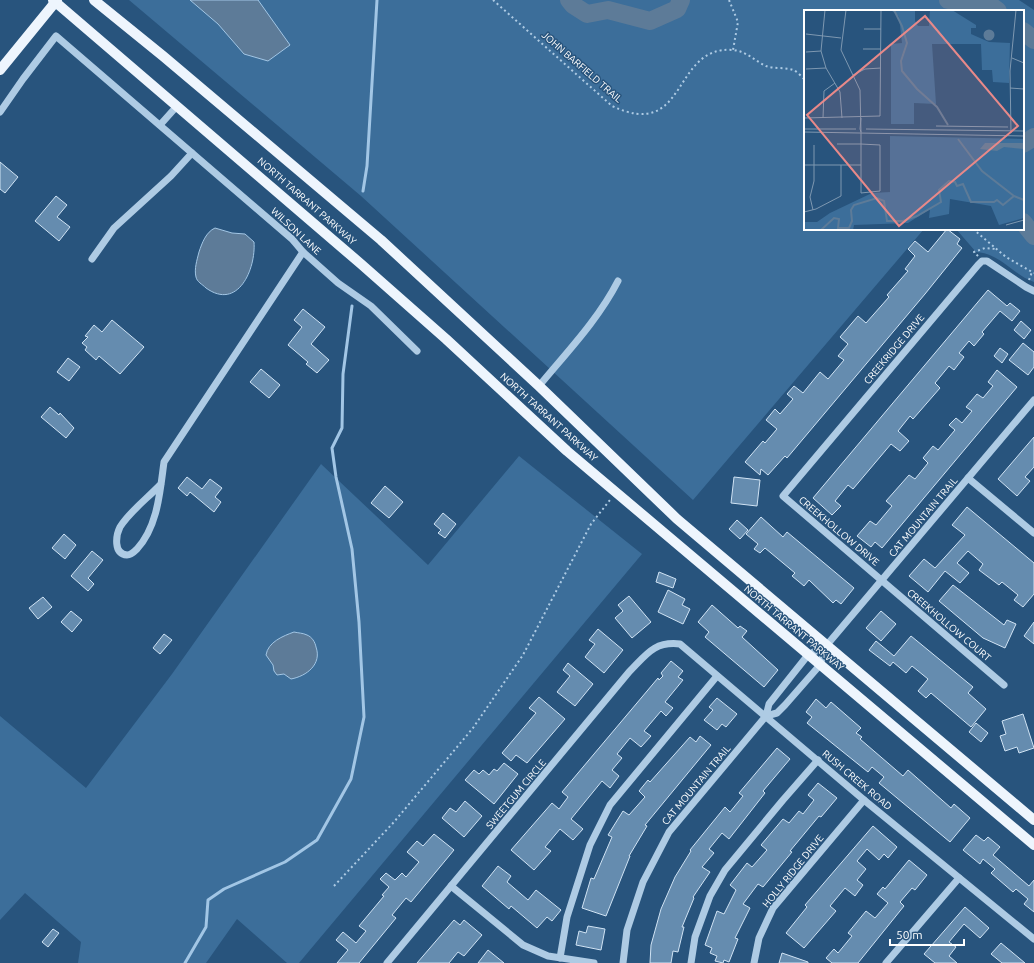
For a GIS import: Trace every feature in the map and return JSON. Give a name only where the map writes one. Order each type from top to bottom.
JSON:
[{"type":"main road","name":"NORTH TARRANT PARKWAY","points":[[94,0],[163,56],[381,240],[538,386],[677,519],[1034,820]]},
{"type":"main road","name":"NORTH TARRANT PARKWAY","points":[[55,1],[378,279],[446,339],[557,443],[1034,845]]},
{"type":"main road","points":[[0,70],[55,1]]},
{"type":"street","name":"WILSON LANE","points":[[0,112],[56,36],[292,239],[303,252],[338,283],[371,306],[417,351]]},
{"type":"street","points":[[160,125],[177,106]]},
{"type":"street","points":[[92,260],[114,228],[171,176],[192,153]]},
{"type":"street","points":[[161,484],[120,528],[116,542],[117,548],[123,554],[132,554],[146,539],[156,511],[161,484],[164,462],[303,252]]},
{"type":"street","name":"CREEKRIDGE DRIVE","points":[[783,496],[982,261],[987,261],[1026,287],[1034,290]]},
{"type":"street","points":[[538,386],[607,303],[618,281]]},
{"type":"street","name":"CAT MOUNTAIN TRAIL","points":[[766,716],[777,713],[820,665],[826,646],[1034,400]]},
{"type":"street","points":[[968,478],[1034,533]]},
{"type":"street","name":"CREEKHOLLOW DRIVE","points":[[783,496],[882,580]]},
{"type":"street","name":"CREEKHOLLOW COURT","points":[[882,580],[1004,685]]},
{"type":"street","name":"RUSH CREEK ROAD","points":[[665,643],[680,644],[864,800],[1034,939]]},
{"type":"street","name":"SWEETGUM CIRCLE","points":[[387,963],[629,672],[648,653],[665,643]]},
{"type":"street","name":"CAT MOUNTAIN TRAIL","points":[[623,963],[627,930],[643,882],[669,832],[766,716],[769,704],[808,655],[826,646]]},
{"type":"street","points":[[561,960],[567,917],[590,845],[610,805],[717,676]]},
{"type":"street","points":[[691,963],[695,936],[710,896],[725,870],[782,800],[818,760]]},
{"type":"street","name":"HOLLY RIDGE DRIVE","points":[[754,963],[759,938],[773,908],[864,800]]},
{"type":"street","points":[[886,963],[959,878]]},
{"type":"street","points":[[451,886],[523,945],[536,952],[561,960],[594,963]]},
{"type":"path","name":"JOHN BARFIELD TRAIL","points":[[493,0],[612,106],[632,114],[639,115],[654,112],[666,106],[674,98],[688,72],[699,60],[717,51],[733,50],[745,53],[767,66],[794,70],[804,79]]},
{"type":"path","points":[[728,0],[738,22],[733,50]]},
{"type":"path","points":[[974,230],[1006,257],[1034,273]]},
{"type":"path","points":[[334,886],[394,822],[473,728],[523,655],[591,524],[616,493]]},
{"type":"shaded area","points":[[129,0],[1019,0],[1034,10],[1034,282],[1026,279],[992,256],[985,253],[976,252],[957,230],[1024,230],[1024,10],[804,10],[804,230],[923,230],[693,500],[361,196]]},
{"type":"shaded area","points":[[190,0],[258,0],[290,45],[268,61],[244,54],[218,24]]},
{"type":"shaded area","points":[[215,228],[232,233],[245,234],[254,242],[252,264],[243,284],[236,291],[227,294],[217,294],[206,288],[196,277],[195,271],[199,252],[207,235]]},
{"type":"shaded area","points":[[519,456],[642,554],[299,963],[287,963],[237,919],[206,963],[78,963],[81,942],[25,893],[0,920],[0,716],[86,788],[172,674],[321,464],[428,565]]},
{"type":"shaded area","points":[[294,632],[307,635],[313,640],[315,643],[317,659],[315,664],[308,672],[291,679],[284,674],[277,675],[274,671],[273,665],[266,655],[267,650],[273,643]]},
{"type":"building","points":[[0,162],[18,177],[5,193],[0,189]]},
{"type":"building","points":[[56,196],[67,205],[57,217],[70,227],[59,241],[35,221]]},
{"type":"building","points":[[946,230],[960,239],[957,244],[962,248],[787,458],[785,456],[768,475],[761,469],[760,475],[745,462],[763,441],[765,443],[777,429],[766,420],[775,409],[780,414],[793,399],[787,394],[794,386],[803,393],[820,372],[828,379],[844,360],[838,356],[848,344],[840,337],[858,316],[866,323],[889,297],[887,295],[908,271],[905,269],[915,256],[908,249],[915,241],[928,252]]},
{"type":"building","points":[[988,290],[1007,306],[1010,303],[1020,311],[1012,321],[1000,311],[982,332],[984,334],[974,346],[969,341],[959,353],[964,357],[954,370],[949,366],[935,383],[940,388],[913,419],[910,416],[898,431],[909,441],[900,451],[891,444],[853,489],[848,485],[835,501],[841,506],[832,515],[813,498]]},
{"type":"building","points":[[303,309],[325,327],[311,344],[329,360],[317,373],[306,364],[308,362],[288,345],[302,327],[294,320]]},
{"type":"building","points":[[112,320],[144,347],[120,374],[99,356],[96,360],[85,350],[87,347],[82,343],[88,337],[85,336],[94,325],[102,332]]},
{"type":"building","points":[[1021,321],[1031,330],[1024,339],[1014,330]]},
{"type":"building","points":[[1023,343],[1034,352],[1034,367],[1028,375],[1009,360]]},
{"type":"building","points":[[1000,348],[1008,354],[1002,363],[994,356]]},
{"type":"building","points":[[68,358],[80,367],[69,381],[57,372]]},
{"type":"building","points":[[261,369],[280,385],[269,398],[250,382]]},
{"type":"building","points":[[997,370],[1017,387],[882,548],[875,542],[871,547],[857,536],[870,521],[876,525],[892,506],[886,501],[909,475],[915,479],[928,463],[923,458],[933,446],[938,450],[955,430],[949,425],[956,418],[962,423],[972,411],[966,407],[977,394],[983,398],[993,386],[988,382]]},
{"type":"building","points":[[50,407],[59,415],[60,413],[74,428],[66,438],[41,417]]},
{"type":"building","points":[[1034,437],[1034,467],[1025,477],[1030,481],[1017,496],[998,479]]},
{"type":"building","points":[[187,477],[202,489],[210,479],[222,488],[215,497],[221,502],[214,512],[190,492],[187,496],[178,488]]},
{"type":"building","points":[[734,477],[760,480],[757,506],[731,503]]},
{"type":"building","points":[[385,486],[403,502],[389,518],[371,503]]},
{"type":"building","points":[[967,507],[1034,563],[1034,594],[1023,607],[1014,600],[1018,595],[1002,582],[999,585],[979,570],[983,564],[968,551],[957,563],[969,573],[960,583],[945,571],[928,592],[909,576],[924,559],[935,568],[965,535],[952,525]]},
{"type":"building","points":[[443,513],[456,524],[445,538],[438,533],[441,530],[434,524]]},
{"type":"building","points":[[761,517],[783,537],[787,532],[854,588],[841,604],[836,600],[833,603],[809,580],[804,586],[792,576],[795,573],[765,548],[760,553],[754,549],[758,544],[746,534]]},
{"type":"building","points":[[737,520],[748,530],[740,539],[729,529]]},
{"type":"building","points":[[64,534],[76,545],[65,559],[52,548]]},
{"type":"building","points":[[92,551],[103,560],[88,578],[94,584],[88,591],[71,576]]},
{"type":"building","points":[[659,572],[676,579],[673,588],[656,582]]},
{"type":"building","points":[[953,585],[1004,625],[1007,620],[1016,624],[1005,648],[983,638],[939,601]]},
{"type":"building","points":[[668,590],[685,599],[682,605],[690,609],[683,624],[658,612]]},
{"type":"building","points":[[629,596],[651,622],[632,638],[615,618],[623,611],[618,605]]},
{"type":"building","points":[[43,597],[52,607],[38,619],[29,608]]},
{"type":"building","points":[[712,605],[738,628],[740,626],[747,631],[742,637],[778,670],[764,687],[705,637],[709,632],[698,622]]},
{"type":"building","points":[[71,611],[82,620],[72,632],[61,622]]},
{"type":"building","points":[[881,611],[896,624],[881,641],[866,628]]},
{"type":"building","points":[[1034,622],[1034,644],[1024,636]]},
{"type":"building","points":[[598,629],[623,650],[604,673],[585,657],[595,644],[589,640]]},
{"type":"building","points":[[164,634],[172,640],[160,654],[153,648]]},
{"type":"building","points":[[911,636],[973,687],[968,693],[986,709],[971,727],[931,693],[926,698],[918,691],[928,679],[912,666],[906,673],[893,662],[890,666],[869,650],[876,641],[894,656]]},
{"type":"building","points":[[671,661],[683,671],[678,677],[683,680],[665,702],[673,708],[666,716],[661,711],[644,731],[651,736],[641,747],[630,738],[617,754],[622,758],[612,770],[619,776],[610,788],[602,781],[571,819],[583,829],[573,840],[560,829],[545,847],[551,851],[534,870],[511,850],[552,803],[559,809],[568,797],[562,792],[658,678],[659,680],[663,676],[661,673]]},
{"type":"building","points":[[568,663],[593,684],[575,706],[557,692],[570,676],[563,670]]},
{"type":"building","points":[[539,697],[565,719],[527,763],[516,755],[511,761],[502,753],[536,713],[529,708]]},
{"type":"building","points":[[717,698],[737,714],[726,727],[722,724],[717,730],[704,720],[713,710],[709,707]]},
{"type":"building","points":[[816,699],[826,708],[831,702],[861,728],[856,733],[862,737],[860,739],[903,776],[908,770],[951,808],[954,804],[970,818],[950,842],[879,783],[884,777],[872,767],[868,772],[807,723],[812,717],[806,712]]},
{"type":"building","points":[[1023,714],[1034,748],[1019,753],[1017,747],[1005,751],[1000,736],[1006,734],[1002,721]]},
{"type":"building","points":[[976,723],[988,733],[981,742],[969,732]]},
{"type":"building","points":[[700,736],[711,745],[645,825],[647,826],[629,856],[606,916],[582,908],[591,878],[594,879],[612,837],[608,835],[623,811],[629,815],[645,797],[639,791],[648,780],[650,782],[690,737],[696,742]]},
{"type":"building","points":[[777,748],[790,759],[763,791],[765,793],[729,839],[722,833],[709,849],[714,853],[702,867],[710,872],[693,897],[694,898],[682,927],[684,927],[678,952],[673,951],[671,963],[650,963],[651,945],[661,909],[675,877],[691,851],[690,850],[725,807],[730,812],[743,796],[739,793]]},
{"type":"building","points":[[504,763],[518,774],[494,804],[465,780],[474,770],[479,774],[483,770],[489,775],[494,769],[497,771]]},
{"type":"building","points":[[818,783],[837,798],[821,817],[819,816],[763,887],[758,884],[743,904],[750,908],[735,938],[738,939],[729,962],[724,960],[723,963],[715,961],[717,956],[710,953],[712,948],[705,945],[717,911],[724,914],[736,890],[730,885],[747,863],[752,867],[767,850],[761,845],[783,819],[789,823],[799,811],[803,814],[814,800],[808,795]]},
{"type":"building","points":[[465,801],[482,816],[464,837],[442,818],[450,808],[456,812]]},
{"type":"building","points":[[873,826],[897,847],[888,858],[884,854],[879,860],[867,849],[857,861],[866,869],[857,880],[863,885],[855,896],[845,888],[830,906],[836,911],[804,948],[786,933],[807,907],[805,905]]},
{"type":"building","points":[[434,834],[454,850],[411,902],[406,898],[392,915],[396,918],[359,963],[337,963],[348,950],[336,940],[343,932],[356,943],[366,931],[359,926],[384,896],[382,895],[389,887],[380,879],[386,873],[395,880],[402,873],[406,877],[419,862],[407,852],[417,841],[423,846]]},
{"type":"building","points":[[976,835],[984,841],[988,837],[1000,847],[993,855],[1029,886],[1034,880],[1034,912],[1024,904],[1028,899],[1016,889],[1013,892],[991,873],[995,869],[983,859],[980,864],[963,850]]},
{"type":"building","points":[[909,860],[927,875],[915,890],[912,888],[900,902],[904,906],[858,963],[832,963],[826,958],[834,949],[838,953],[852,936],[848,933],[866,911],[875,918],[888,903],[877,894],[883,887],[885,889]]},
{"type":"building","points":[[498,866],[511,876],[507,882],[528,900],[536,890],[561,910],[552,921],[547,917],[537,928],[511,906],[509,909],[482,886]]},
{"type":"building","points":[[965,907],[989,928],[980,938],[964,924],[949,942],[956,947],[949,956],[957,963],[935,963],[924,954]]},
{"type":"building","points":[[454,920],[460,925],[464,920],[482,935],[464,956],[458,952],[449,963],[417,963]]},
{"type":"building","points":[[588,926],[605,929],[601,950],[576,945],[579,931],[586,933]]},
{"type":"building","points":[[53,929],[59,933],[48,947],[42,942]]},
{"type":"building","points":[[1001,943],[1025,963],[1002,963],[991,954]]},
{"type":"building","points":[[488,950],[504,963],[478,963]]},
{"type":"building","points":[[782,953],[808,962],[808,963],[779,963]]},
{"type":"waterway","points":[[363,191],[367,166],[377,0]]},
{"type":"waterway","points":[[569,0],[573,5],[587,14],[608,10],[650,21],[677,9],[681,0]]},
{"type":"waterway","points":[[948,0],[994,8],[997,10]]},
{"type":"waterway","points":[[1024,32],[1034,40]]},
{"type":"waterway","points":[[1024,143],[1034,137]]},
{"type":"waterway","points":[[1024,223],[1034,236]]},
{"type":"waterway","points":[[185,963],[206,927],[208,900],[224,889],[285,862],[317,840],[351,779],[364,717],[359,622],[352,549],[336,477],[332,448],[342,428],[343,374],[352,306]]}]
